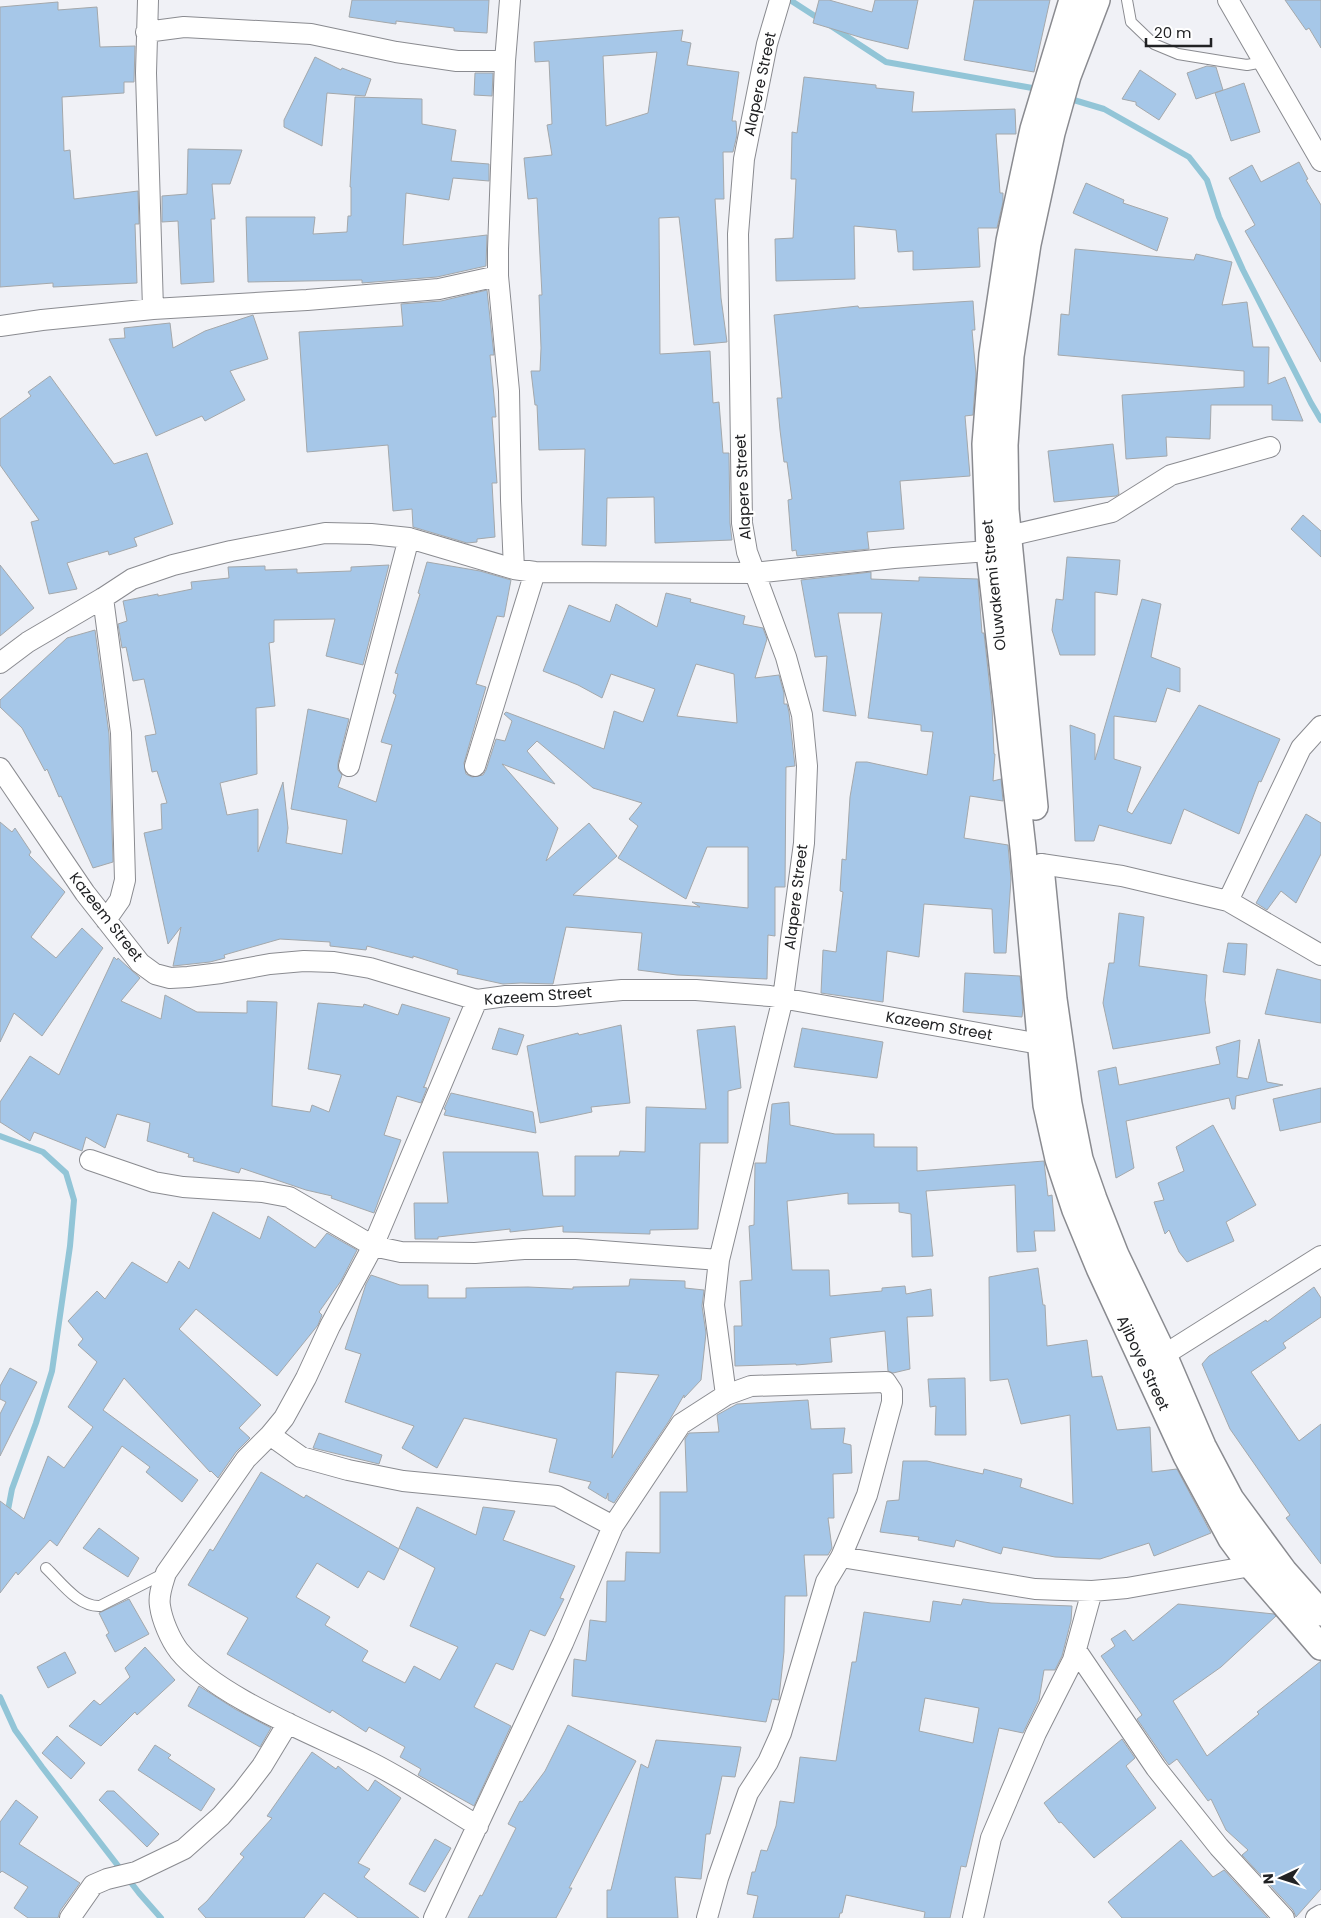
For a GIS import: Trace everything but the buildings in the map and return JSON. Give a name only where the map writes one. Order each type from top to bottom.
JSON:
[{"type":"street","points":[[148,0],[146,32],[153,309]]},
{"type":"street","points":[[510,0],[505,61],[498,276],[509,391],[514,569]]},
{"type":"street","name":"Alapere Street","points":[[726,1395],[714,1305],[719,1260],[783,998],[804,843],[807,766],[802,715],[786,657],[747,552],[742,523],[738,234],[744,159],[767,44],[780,0]]},
{"type":"street","points":[[1058,76],[1072,0]]},
{"type":"street","points":[[1058,76],[1097,0]]},
{"type":"street","points":[[1228,0],[1321,161]]},
{"type":"street","points":[[146,32],[184,27],[311,34],[396,52],[457,61],[505,61]]},
{"type":"street","name":"Oluwakemi Street","points":[[1050,1043],[1054,999],[1041,864],[986,444],[992,354],[1009,241],[1058,76]]},
{"type":"street","points":[[0,326],[153,309],[307,300],[438,289],[498,276]]},
{"type":"street","points":[[0,663],[28,642],[132,579],[173,565],[231,551],[325,533],[372,534],[409,538],[514,569],[535,572],[754,573],[894,558],[999,544],[1112,512],[1170,475],[1270,447]]},
{"type":"street","points":[[349,766],[409,538]]},
{"type":"street","name":"Oluwakemi Street","points":[[999,544],[1023,848],[1050,1043]]},
{"type":"street","points":[[475,766],[535,572]]},
{"type":"street","points":[[103,598],[122,733],[124,880],[120,900],[106,920]]},
{"type":"street","points":[[1228,901],[1301,748],[1321,726]]},
{"type":"street","name":"Kazeem Street","points":[[0,768],[85,893],[140,963],[155,974],[170,978],[221,973],[270,964],[334,962],[370,968],[477,1000],[506,996],[555,996],[622,990],[696,990],[783,998],[1050,1043]]},
{"type":"street","points":[[1041,864],[1122,876],[1228,901],[1321,955]]},
{"type":"street","points":[[477,1000],[373,1246],[330,1326],[306,1378],[284,1418],[270,1435],[246,1458],[166,1572],[159,1605],[165,1625],[179,1650],[201,1671],[225,1688],[288,1723],[370,1762],[478,1826]]},
{"type":"street","name":"Ajiboye Street","points":[[1050,1043],[1069,1104],[1080,1159],[1116,1255],[1164,1355],[1203,1446],[1231,1499],[1284,1571],[1321,1613]]},
{"type":"street","name":"Ajiboye Street","points":[[1050,1043],[1046,1105],[1058,1159],[1075,1210],[1131,1338],[1186,1456],[1231,1539],[1251,1566],[1319,1640]]},
{"type":"street","points":[[90,1160],[154,1182],[183,1187],[246,1190],[289,1197],[373,1246],[401,1252],[466,1253],[524,1248],[576,1249],[719,1260]]},
{"type":"street","points":[[1164,1355],[1321,1256]]},
{"type":"street","points":[[434,1918],[562,1643],[613,1526],[681,1424],[726,1395],[751,1386],[886,1382],[892,1391],[892,1402],[867,1495],[841,1557],[826,1582],[781,1733],[768,1762],[748,1793],[718,1878],[707,1918]]},
{"type":"street","points":[[270,1435],[301,1457],[348,1470],[403,1481],[557,1496],[613,1526]]},
{"type":"street","points":[[841,1557],[1035,1589],[1092,1591],[1126,1588],[1251,1566]]},
{"type":"street","points":[[973,1918],[991,1838],[1036,1732],[1073,1660],[1092,1591]]},
{"type":"street","points":[[1076,1650],[1156,1768],[1220,1847],[1284,1918]]},
{"type":"street","points":[[70,1918],[92,1885],[107,1879],[136,1872],[184,1849],[221,1816],[262,1766],[288,1723]]},
{"type":"street","points":[[1316,1918],[1321,1915]]},
{"type":"lane","points":[[1127,0],[1130,22],[1154,44],[1178,54],[1247,66],[1263,62]]},
{"type":"lane","points":[[46,1568],[82,1602],[90,1606],[100,1606],[166,1572]]},
{"type":"waterway","points":[[790,0],[821,20]]},
{"type":"waterway","points":[[831,26],[886,62],[1038,89]]},
{"type":"waterway","points":[[1067,98],[1104,109],[1189,157],[1207,180],[1219,217],[1243,270],[1321,420]]},
{"type":"waterway","points":[[0,1136],[43,1152],[66,1173],[74,1200],[70,1246],[52,1371],[36,1423],[12,1489],[7,1515]]},
{"type":"waterway","points":[[0,1697],[15,1730],[139,1893],[161,1918]]}]
